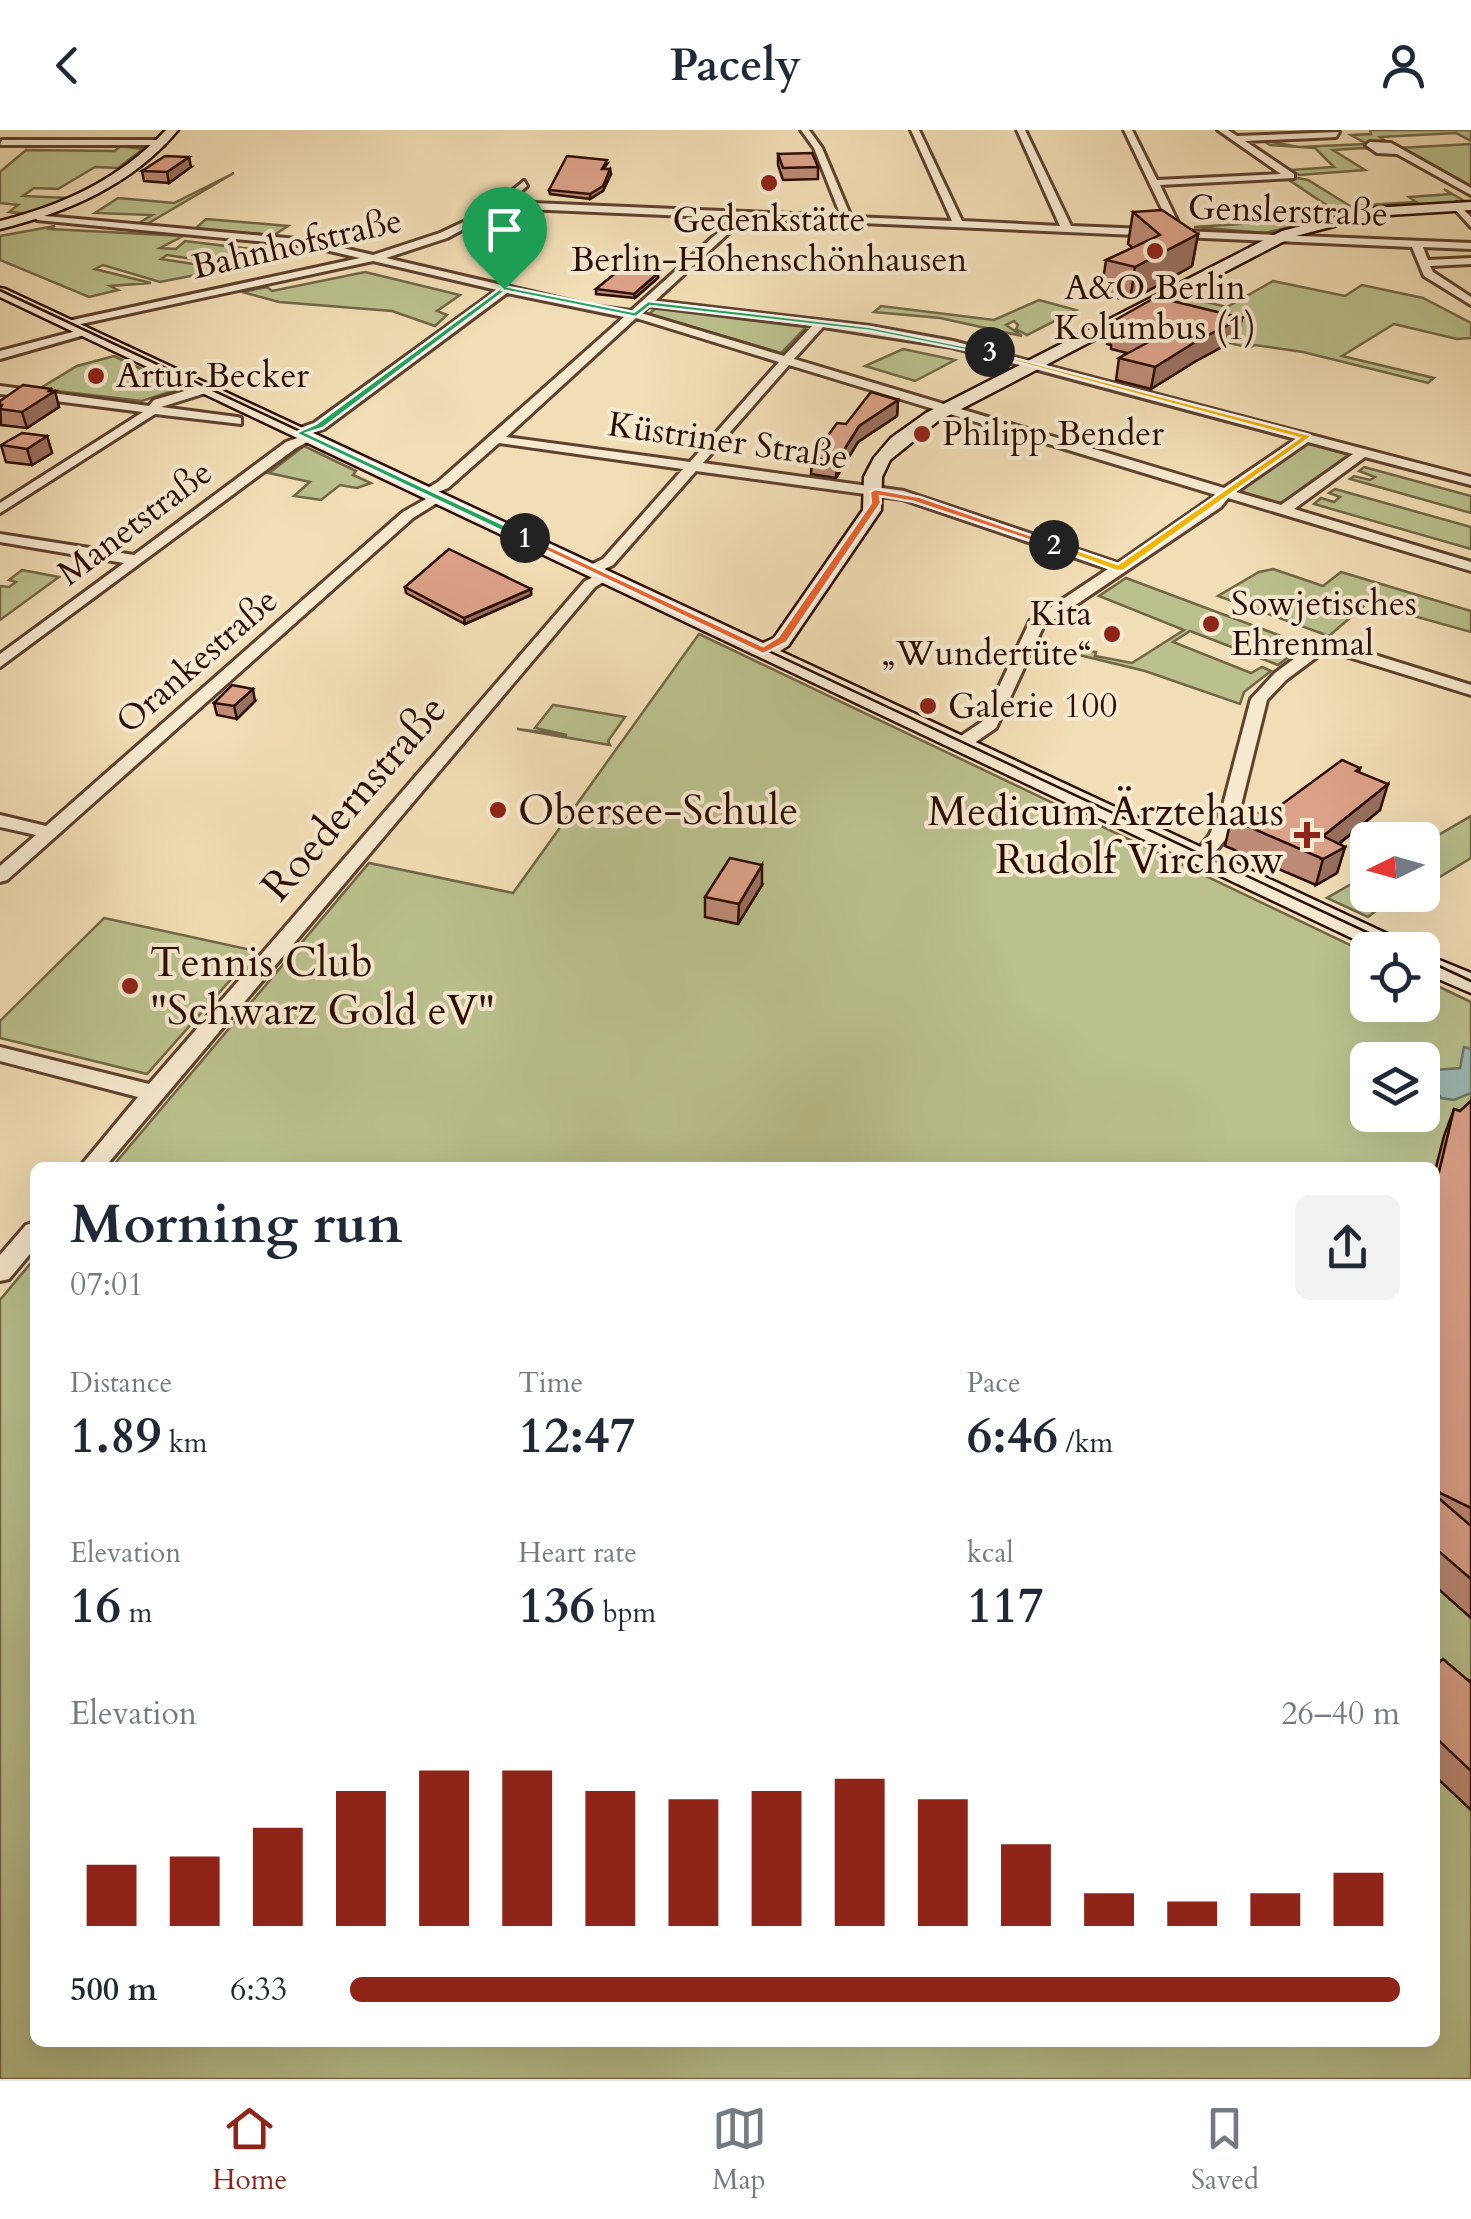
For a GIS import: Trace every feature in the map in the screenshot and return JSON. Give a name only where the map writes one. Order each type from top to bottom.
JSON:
[{"type":"street","points":[[1,144],[18,130]]},
{"type":"street","points":[[5,222],[37,217],[89,195],[145,159],[172,130]]},
{"type":"street","points":[[805,130],[818,148],[848,219]]},
{"type":"street","points":[[915,130],[958,224]]},
{"type":"street","points":[[1021,130],[1067,229]]},
{"type":"street","points":[[1128,130],[1179,234]]},
{"type":"street","points":[[1154,183],[1292,176],[1222,130]]},
{"type":"street","points":[[1235,139],[1336,134],[1330,130]]},
{"type":"street","points":[[1,144],[161,143]]},
{"type":"street","points":[[1398,151],[1471,192]]},
{"type":"street","name":"Bahnhofstraße","points":[[67,324],[374,258],[452,232],[503,205],[524,184]]},
{"type":"street","name":"Genslerstraße","points":[[503,205],[1471,246]]},
{"type":"street","points":[[763,650],[782,640],[876,503],[874,477],[897,442],[938,413],[1279,237],[1355,215],[1464,206],[1471,224]]},
{"type":"street","name":"Orankestraße","points":[[0,876],[648,304],[743,215]]},
{"type":"street","points":[[37,217],[297,242],[632,318],[1471,580]]},
{"type":"street","points":[[1416,243],[1428,274],[1471,302]]},
{"type":"street","name":"Genslerstraße","points":[[1425,264],[1471,262]]},
{"type":"street","name":"Manetstraße","points":[[0,662],[504,289]]},
{"type":"street","points":[[0,292],[1361,932]]},
{"type":"street","points":[[648,304],[820,323],[953,344],[1469,478]]},
{"type":"street","name":"Roedernstraße","points":[[95,1162],[598,573],[820,323]]},
{"type":"street","points":[[0,355],[84,332]]},
{"type":"street","points":[[0,509],[158,403],[206,389]]},
{"type":"street","points":[[0,390],[238,420]]},
{"type":"street","points":[[961,744],[990,724],[1036,624],[1306,437]]},
{"type":"street","name":"Küstriner Straße","points":[[496,439],[916,499],[1120,568]]},
{"type":"street","points":[[1282,511],[1364,452]]},
{"type":"street","points":[[1220,499],[1282,511],[1471,567]]},
{"type":"street","points":[[0,538],[135,560]]},
{"type":"street","points":[[1201,857],[1212,848],[1224,821],[1247,753],[1256,705],[1268,689],[1324,644],[1471,690]]},
{"type":"street","points":[[0,822],[49,832]]},
{"type":"street","points":[[1440,969],[1471,984]]},
{"type":"street","points":[[0,1054],[154,1092]]},
{"type":"street","points":[[0,1272],[30,1237]]},
{"type":"green space","points":[[1370,130],[1471,130],[1471,141],[1456,133],[1380,137],[1389,144],[1379,152],[1364,148],[1333,150],[1365,170],[1299,175],[1291,170],[1334,167],[1315,148],[1299,147],[1367,144],[1351,135],[1371,134]]},
{"type":"green space","points":[[1471,144],[1471,188],[1398,148]]},
{"type":"green space","points":[[120,146],[143,149],[118,168],[95,167],[58,189],[34,188],[23,196],[69,198],[29,214],[9,212],[18,205],[0,203],[0,172],[26,150],[115,151]]},
{"type":"green space","points":[[234,173],[147,224],[139,223],[152,215],[95,213],[118,198],[174,203]]},
{"type":"green space","points":[[1289,180],[1308,180],[1350,206],[1416,202],[1409,197],[1451,194],[1444,189],[1466,202],[1366,209],[1265,233],[1194,227],[1289,221],[1298,219],[1291,213],[1335,211]]},
{"type":"green space","points":[[206,219],[288,226],[274,235],[195,229]]},
{"type":"green space","points":[[55,226],[50,229],[183,236],[160,248],[176,249],[185,241],[292,254],[249,259],[252,263],[236,266],[167,255],[161,259],[226,269],[160,282],[103,265],[95,269],[151,283],[110,286],[118,290],[89,297],[0,260],[0,236]]},
{"type":"green space","points":[[365,272],[460,295],[437,311],[447,315],[435,326],[392,311],[279,302],[242,292],[267,287],[272,291]]},
{"type":"green space","points":[[1273,281],[1345,296],[1362,285],[1423,298],[1471,323],[1471,338],[1457,339],[1394,324],[1342,356],[1434,378],[1428,383],[1303,352],[1255,345],[1249,348],[1230,343],[1236,340],[1137,319],[1180,296],[1227,307]]},
{"type":"green space","points":[[1039,300],[1076,310],[1027,335],[1016,329],[1014,321],[1006,325],[1022,336],[940,318],[874,312],[881,306],[994,320]]},
{"type":"green space","points":[[656,308],[808,325],[781,353],[649,314]]},
{"type":"green space","points":[[903,349],[955,360],[915,381],[865,366]]},
{"type":"green space","points":[[114,356],[182,388],[142,401],[39,389],[77,366]]},
{"type":"green space","points":[[1308,443],[1351,455],[1281,505],[1237,492]]},
{"type":"green space","points":[[304,446],[356,471],[353,475],[371,483],[357,488],[340,485],[321,500],[294,496],[310,482],[269,473]]},
{"type":"green space","points":[[1364,467],[1471,496],[1471,513],[1350,479],[1375,477],[1359,471]]},
{"type":"green space","points":[[1335,489],[1471,527],[1471,549],[1314,504],[1321,498],[1334,502],[1340,497],[1329,493]]},
{"type":"green space","points":[[1273,569],[1323,586],[1341,572],[1471,611],[1471,632],[1367,603],[1329,636],[1218,596],[1259,572]]},
{"type":"green space","points":[[22,570],[59,577],[0,620],[0,586],[9,587],[16,582],[9,580]]},
{"type":"green space","points":[[1126,578],[1305,645],[1278,665],[1190,631],[1173,642],[1251,673],[1262,667],[1271,671],[1244,692],[1240,704],[1145,671],[1042,646],[1096,652],[1095,656],[1132,663],[1184,630],[1099,596]]},
{"type":"green space","points":[[699,634],[1350,945],[1350,1022],[1440,1022],[1440,987],[1471,1002],[1471,2079],[0,2079],[0,1300],[30,1264],[30,2047],[1440,2047],[1440,1162],[116,1162],[369,863],[513,893]]},
{"type":"green space","points":[[553,705],[625,717],[608,741],[610,745],[517,729],[567,735],[535,728]]},
{"type":"green space","points":[[1471,816],[1471,858],[1440,877],[1440,834]]},
{"type":"green space","points":[[1350,885],[1350,909],[1327,898]]},
{"type":"green space","name":"Tennis Club \"Schwarz Gold eV\"","points":[[104,918],[256,951],[147,1074],[0,1038],[0,1021]]},
{"type":"water","points":[[1464,1047],[1471,1049],[1471,1093],[1454,1100],[1441,1098],[1440,1070],[1460,1068]]},
{"type":"building","points":[[812,153],[818,167],[783,168],[778,154]]},
{"type":"building","points":[[165,156],[189,157],[167,172],[142,171]]},
{"type":"building","points":[[567,156],[607,160],[602,169],[610,169],[603,186],[590,194],[549,190]]},
{"type":"building","points":[[1162,210],[1198,234],[1135,267],[1106,260],[1160,235],[1133,212]]},
{"type":"building","points":[[618,271],[658,273],[634,294],[596,289]]},
{"type":"building","points":[[1156,297],[1242,318],[1155,367],[1119,358],[1156,338],[1110,323]]},
{"type":"building","points":[[23,385],[55,391],[22,412],[0,409],[0,401]]},
{"type":"building","points":[[871,392],[898,400],[859,426],[837,461],[812,458],[837,423],[846,424]]},
{"type":"building","points":[[22,433],[47,436],[27,449],[1,445]]},
{"type":"building","points":[[449,549],[531,589],[464,618],[405,587]]},
{"type":"building","points":[[232,685],[253,689],[234,706],[214,703]]},
{"type":"building","points":[[1342,760],[1360,768],[1356,771],[1388,784],[1323,836],[1345,847],[1323,859],[1231,819],[1236,813],[1270,813]]},
{"type":"building","points":[[730,858],[762,865],[739,904],[705,897]]},
{"type":"building","points":[[1471,1101],[1471,1508],[1440,1493],[1440,1168],[1454,1109],[1460,1111]]},
{"type":"building","points":[[1440,1499],[1471,1526],[1471,1579],[1440,1552]]},
{"type":"building","points":[[1443,1659],[1471,1681],[1471,1771],[1440,1742]]},
{"type":"tram line","points":[[0,290],[1367,932]]},
{"type":"tram line","points":[[1440,966],[1471,981]]},
{"type":"place","name":"Gedenkstätte Berlin-Hohenschönhausen","points":[[769,183]]},
{"type":"place","name":"A&O Berlin Kolumbus (1)","points":[[1155,251]]},
{"type":"place","name":"Artur Becker","points":[[96,376]]},
{"type":"place","name":"Philipp Bender","points":[[922,434]]},
{"type":"place","name":"Sowjetisches Ehrenmal","points":[[1211,624]]},
{"type":"place","name":"Kita „Wundertüte“","points":[[1112,634]]},
{"type":"place","name":"Galerie 100","points":[[928,706]]},
{"type":"place","name":"Obersee-Schule","points":[[498,810]]},
{"type":"place","name":"Medicum Ärztehaus Rudolf Virchow","points":[[1307,835]]},
{"type":"place","name":"Tennis Club \"Schwarz Gold eV\"","points":[[130,986]]},
{"type":"route","points":[[504,289],[636,315],[648,304],[920,337],[1022,360],[1306,437],[1120,568],[904,495],[875,492],[876,503],[781,642],[763,650],[299,433],[319,426],[504,289]]}]
